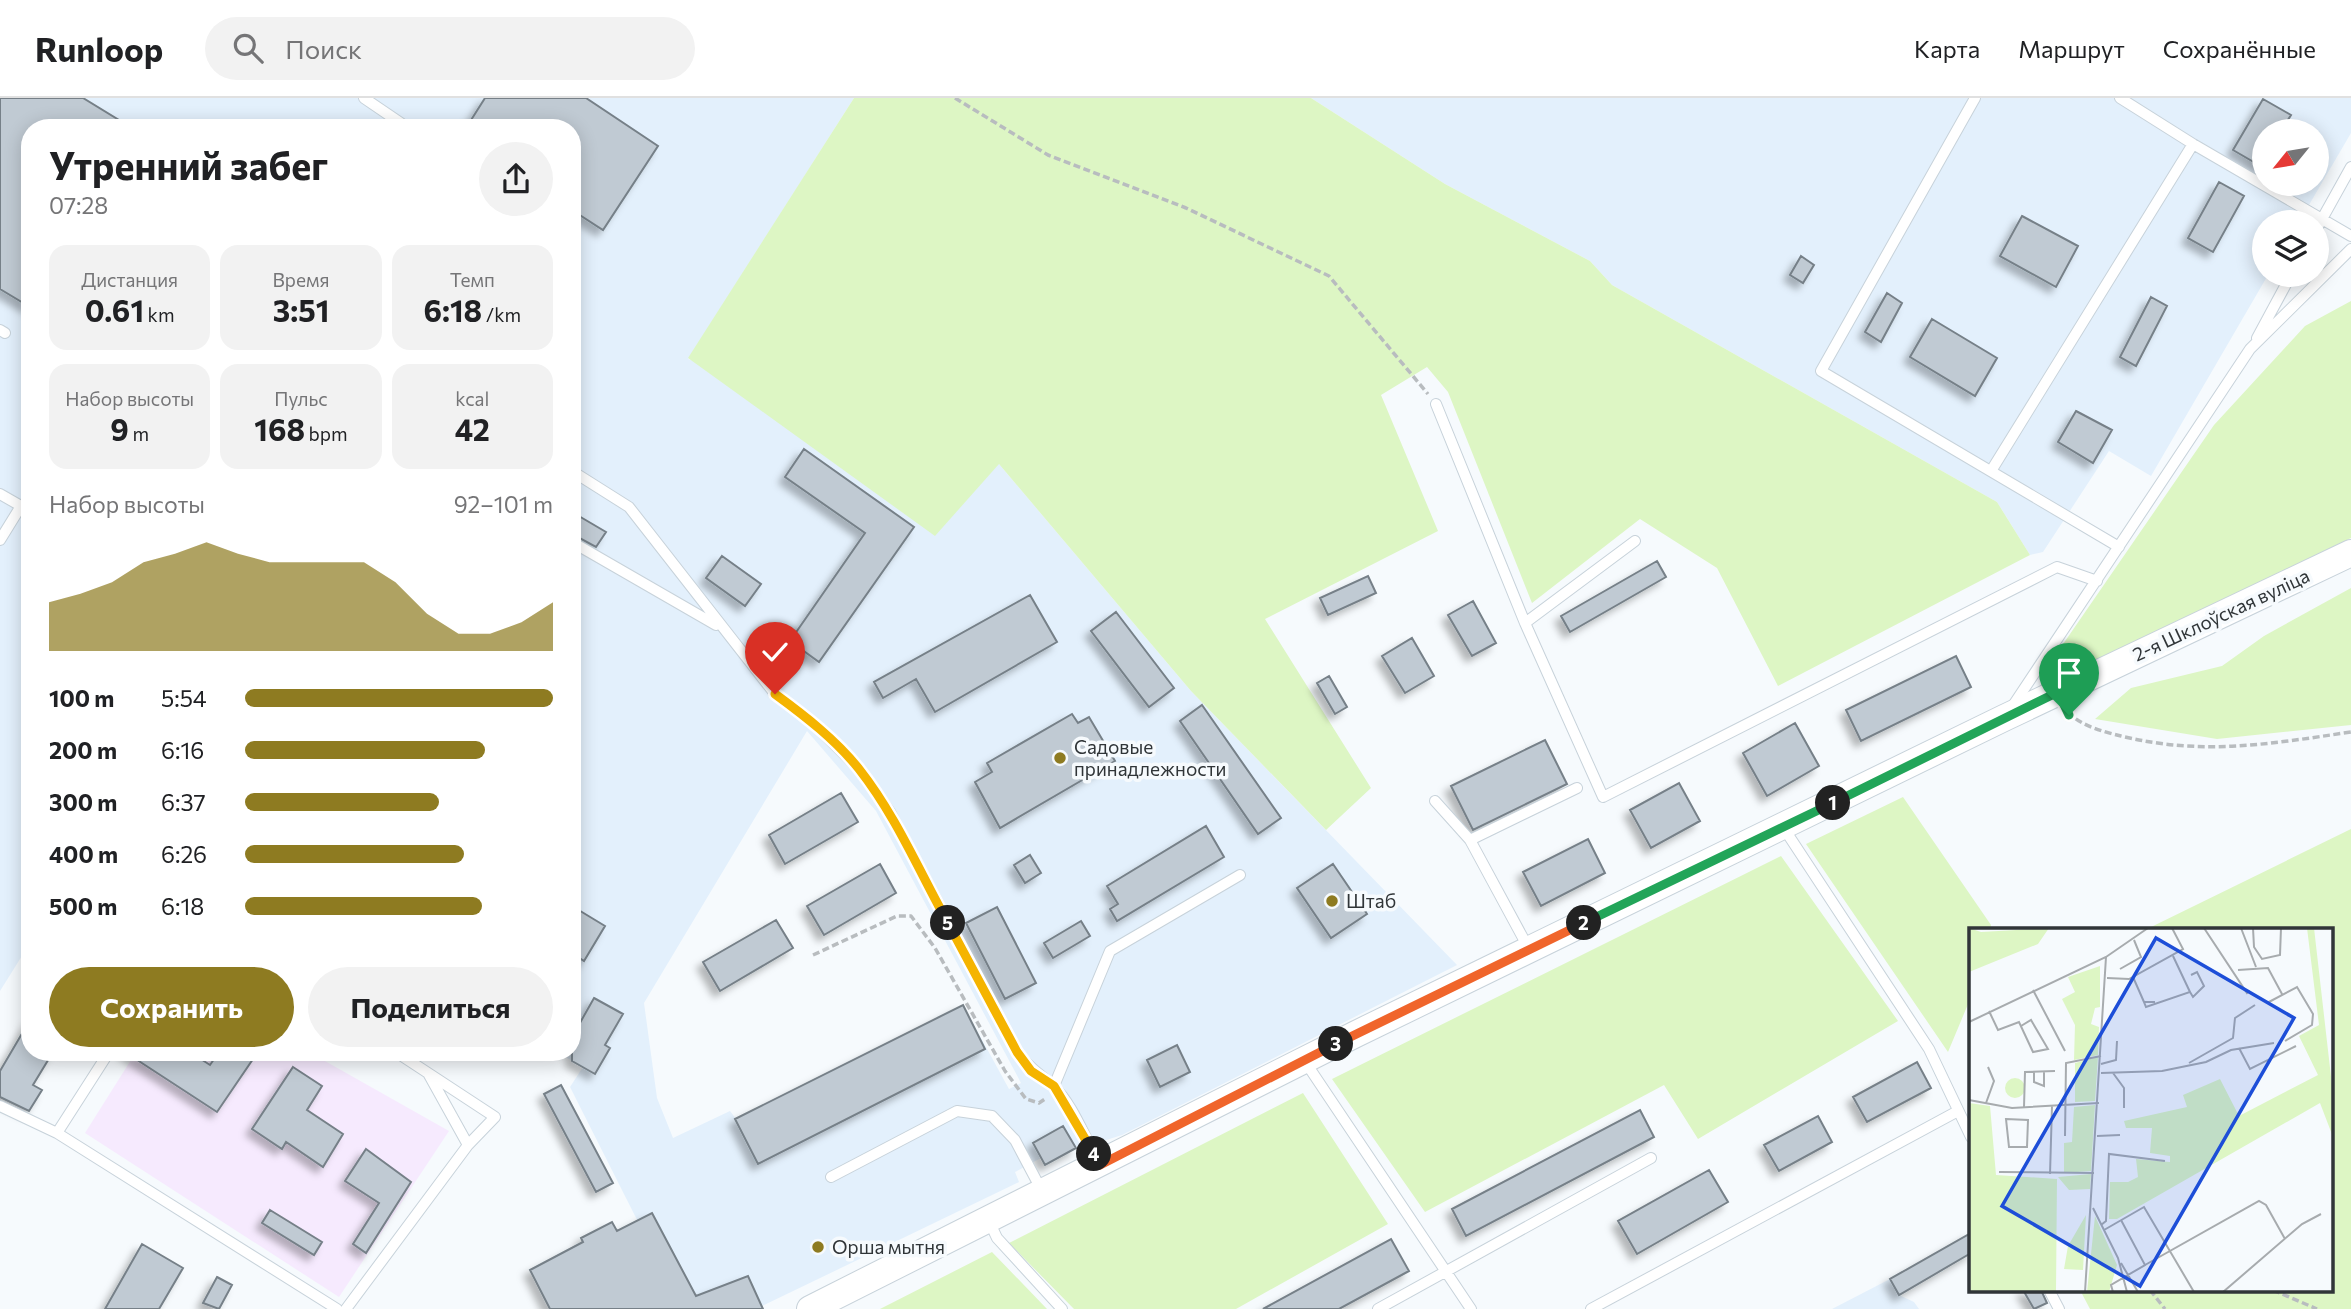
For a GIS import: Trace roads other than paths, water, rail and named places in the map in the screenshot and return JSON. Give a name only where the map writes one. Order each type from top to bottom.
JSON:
[{"type":"street","name":"2-я Шклоўская вуліца","points":[[810,1309],[1529,949],[2351,553]]},
{"type":"lane","points":[[364,98],[395,119]]},
{"type":"lane","points":[[1975,98],[1821,371],[2119,547]]},
{"type":"lane","points":[[2120,98],[2297,210]]},
{"type":"lane","points":[[1991,471],[2193,144]]},
{"type":"lane","points":[[2327,210],[2351,167]]},
{"type":"lane","points":[[2329,228],[2351,236]]},
{"type":"lane","points":[[2250,349],[2351,249]]},
{"type":"lane","points":[[2004,718],[2250,349],[2284,287]]},
{"type":"lane","points":[[1436,404],[1525,623],[1604,797],[2057,567],[2097,581]]},
{"type":"lane","points":[[581,477],[629,507],[775,694],[812,722],[858,768],[890,812],[1017,1052],[1031,1071],[1054,1086],[1100,1165]]},
{"type":"lane","points":[[0,494],[21,506],[0,540]]},
{"type":"lane","points":[[1525,623],[1635,541]]},
{"type":"lane","points":[[581,547],[721,628]]},
{"type":"lane","points":[[1469,840],[1577,788]]},
{"type":"lane","points":[[1434,801],[1469,840],[1529,949]]},
{"type":"lane","points":[[1783,827],[1929,1049],[1969,1133]]},
{"type":"lane","points":[[1054,1086],[1110,951],[1240,875]]},
{"type":"lane","points":[[1304,1060],[1471,1309]]},
{"type":"lane","points":[[57,1133],[103,1061]]},
{"type":"lane","points":[[346,1309],[468,1145],[495,1117],[410,1061]]},
{"type":"lane","points":[[428,1073],[468,1145]]},
{"type":"lane","points":[[0,1106],[57,1133],[337,1309]]},
{"type":"lane","points":[[831,1177],[957,1111],[992,1116],[1015,1140],[1043,1193]]},
{"type":"lane","points":[[1591,1309],[1958,1111]]},
{"type":"lane","points":[[1378,1309],[1651,1158]]},
{"type":"lane","points":[[989,1221],[997,1238],[1062,1309]]},
{"type":"lane","points":[[2050,1292],[2059,1309]]},
{"type":"place","name":"Садовые принадлежности","points":[[1060,758]]},
{"type":"place","name":"Штаб","points":[[1332,901]]},
{"type":"place","name":"Орша мытня","points":[[818,1247]]}]
